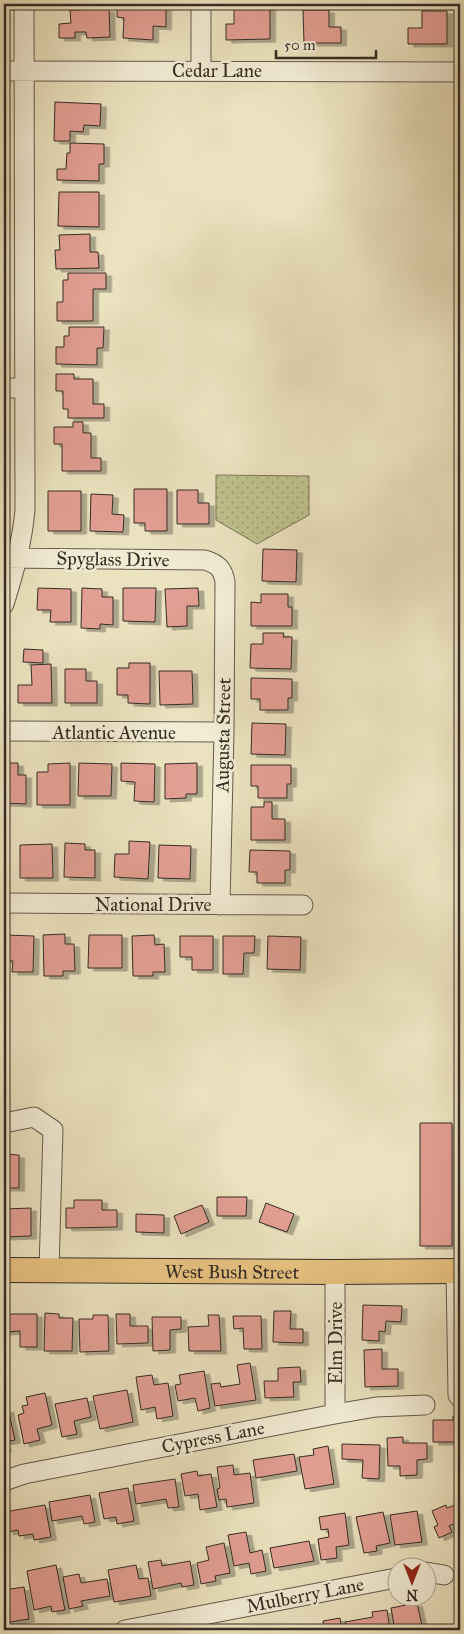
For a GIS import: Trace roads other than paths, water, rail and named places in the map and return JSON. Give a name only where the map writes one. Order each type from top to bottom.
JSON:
[{"type":"main road","name":"West Bush Street","points":[[4,1270],[458,1271]]},
{"type":"street","points":[[4,604],[11,558],[22,534],[24,510],[24,4]]},
{"type":"street","points":[[201,4],[201,70]]},
{"type":"street","name":"Cedar Lane","points":[[4,70],[460,72]]},
{"type":"street","points":[[4,388],[24,388]]},
{"type":"street","name":"Spyglass Drive","points":[[11,558],[205,560],[220,567]]},
{"type":"street","name":"Augusta Street","points":[[220,567],[225,582],[220,904]]},
{"type":"street","name":"Atlantic Avenue","points":[[4,731],[224,732]]},
{"type":"street","name":"National Drive","points":[[4,903],[303,905]]},
{"type":"street","points":[[4,1123],[34,1117],[53,1130],[49,1270]]},
{"type":"street","points":[[458,1271],[458,1395],[460,1398]]},
{"type":"street","name":"Elm Drive","points":[[335,1272],[335,1414]]},
{"type":"street","name":"Cypress Lane","points":[[4,1481],[24,1474],[335,1414],[376,1407],[425,1405]]},
{"type":"street","name":"Mulberry Lane","points":[[125,1630],[386,1580]]}]
